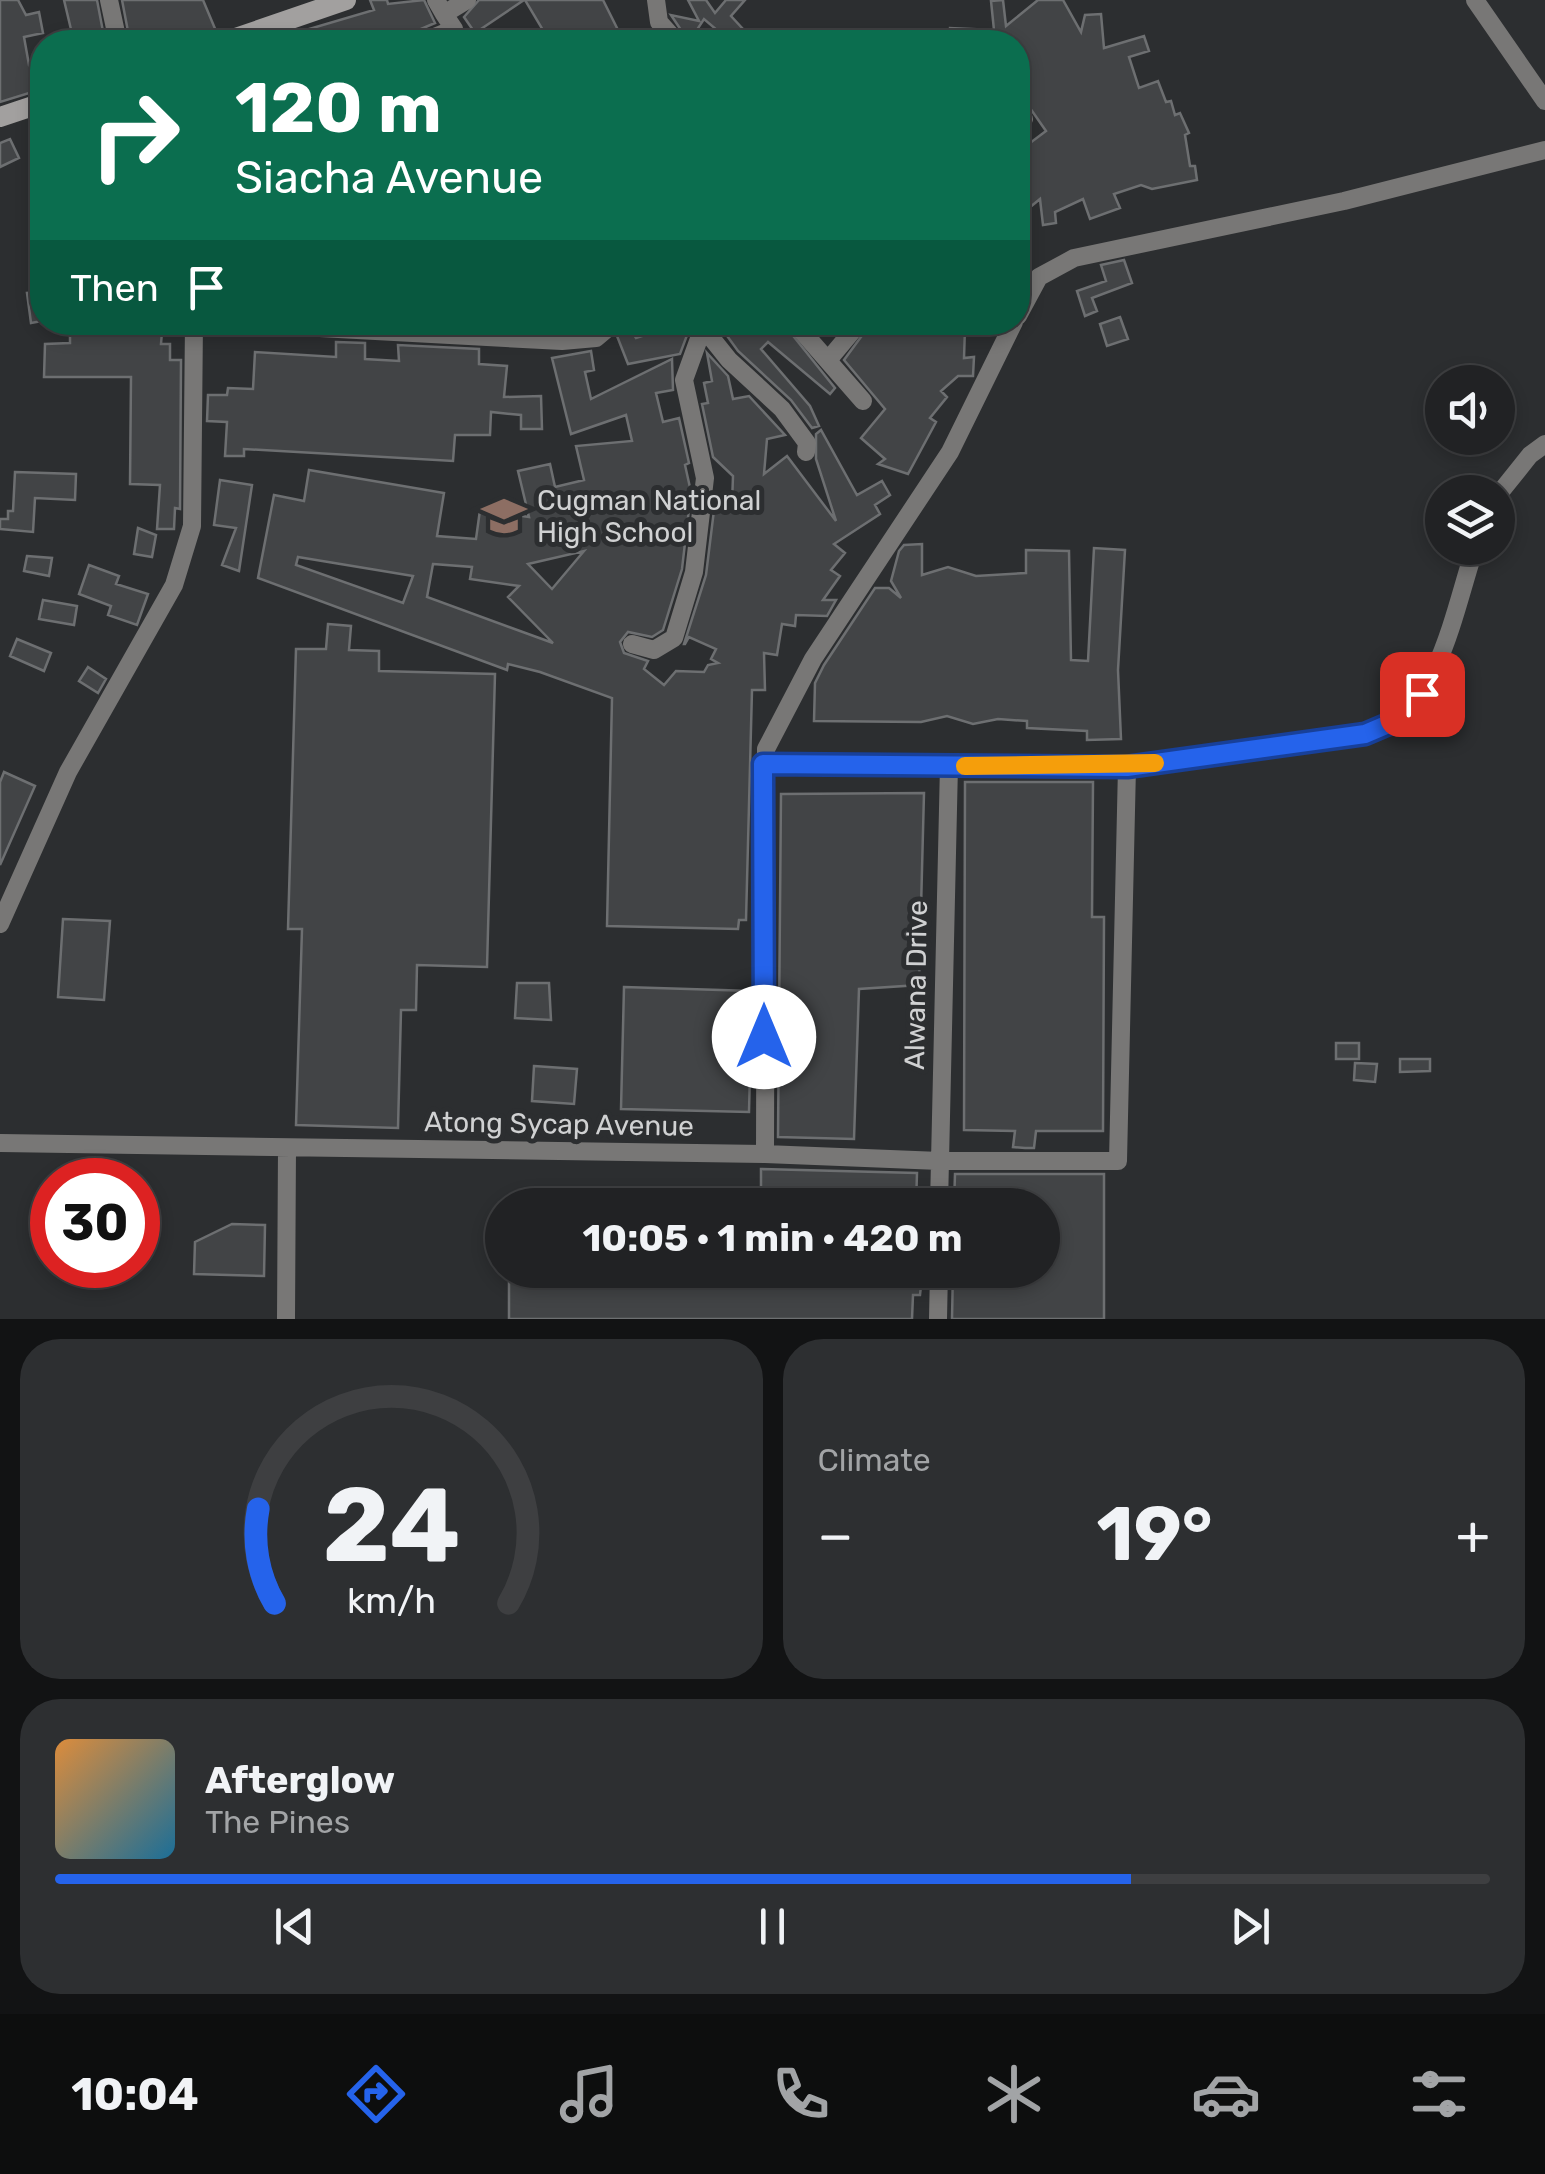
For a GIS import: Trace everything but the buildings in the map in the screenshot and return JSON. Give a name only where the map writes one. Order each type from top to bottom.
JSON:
[{"type":"street","points":[[109,0],[115,30]]},
{"type":"street","points":[[259,30],[346,0]]},
{"type":"street","points":[[454,30],[440,7],[467,0]]},
{"type":"street","points":[[656,0],[659,22],[666,30]]},
{"type":"street","points":[[1474,0],[1545,100]]},
{"type":"street","points":[[0,117],[30,106]]},
{"type":"street","points":[[1030,294],[1039,278],[1074,258],[1362,196],[1545,150]]},
{"type":"street","points":[[0,924],[68,772],[174,585],[186,551],[192,526],[194,335]]},
{"type":"street","points":[[449,335],[562,341],[600,335]]},
{"type":"street","points":[[632,644],[654,650],[674,638],[694,572],[705,478],[684,380],[688,360],[700,335]]},
{"type":"street","points":[[713,335],[794,423],[807,443],[806,452]]},
{"type":"street","points":[[806,335],[863,401]]},
{"type":"street","points":[[829,359],[849,335]]},
{"type":"street","points":[[765,1154],[763,764],[771,736],[813,659],[950,452],[1008,335]]},
{"type":"street","points":[[1514,475],[1530,454],[1545,444]]},
{"type":"street","points":[[763,764],[1127,767],[1365,734],[1396,724],[1411,712],[1428,681],[1469,565]]},
{"type":"street","name":"Alwana Drive","points":[[939,1188],[949,766]]},
{"type":"street","name":"Atong Sycap Avenue","points":[[0,1143],[765,1154],[940,1162],[1118,1161],[1127,767]]},
{"type":"street","points":[[286,1319],[288,1148]]},
{"type":"street","points":[[938,1319],[939,1288]]},
{"type":"slow traffic","points":[[965,766],[1127,767],[1155,763]]},
{"type":"place","name":"Cugman National High School","points":[[504,516]]},
{"type":"route","points":[[764,1037],[763,764],[1127,767],[1365,734],[1396,724],[1411,712],[1422,694]]}]
